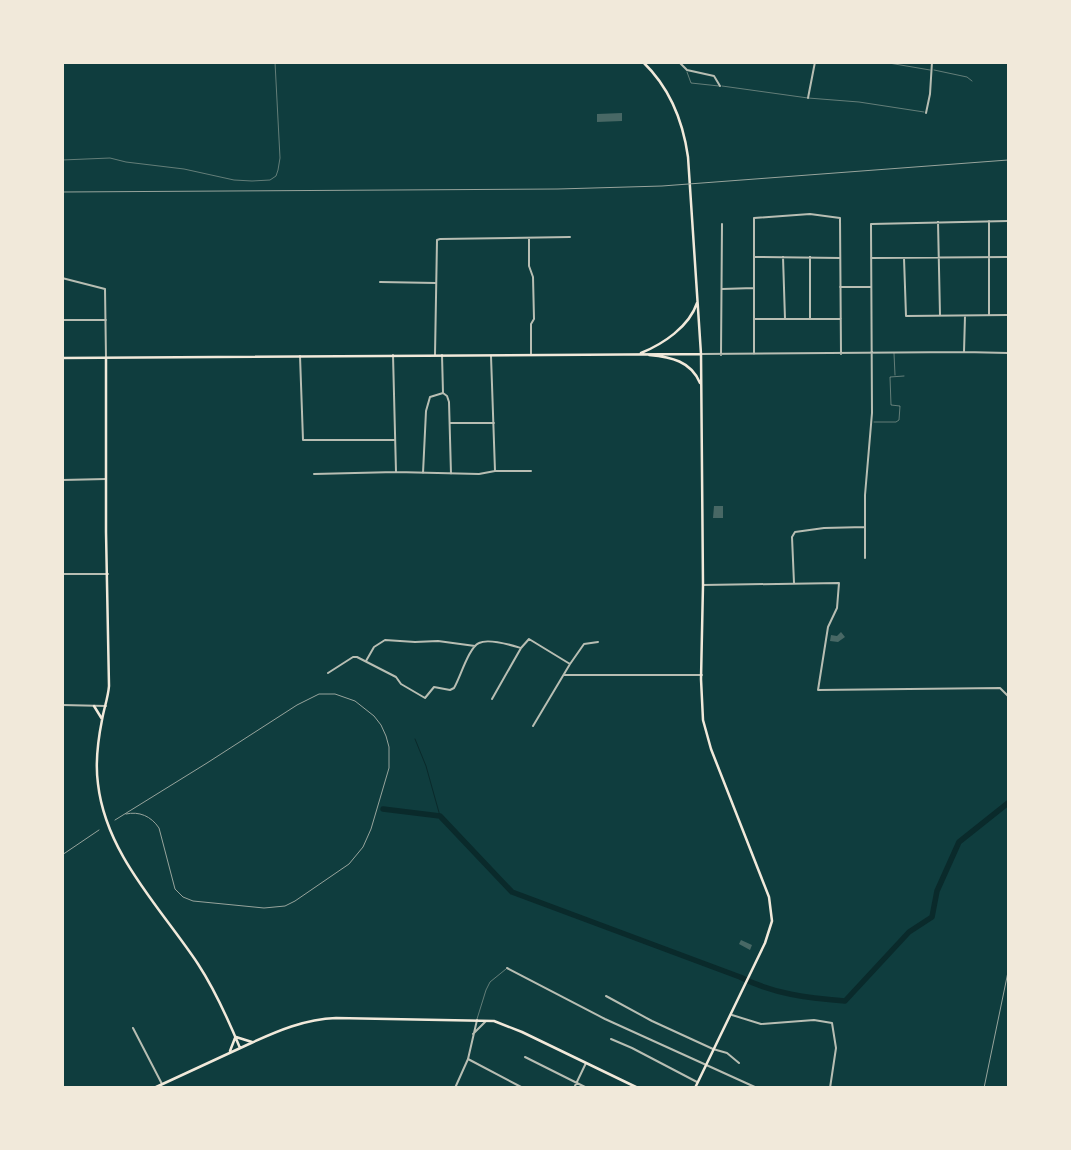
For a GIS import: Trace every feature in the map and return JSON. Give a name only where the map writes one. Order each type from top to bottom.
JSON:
[{"type":"main road","points":[[643,62],[667,91],[679,114],[686,142],[689,171],[701,384],[703,720],[711,749],[769,897],[772,921],[766,943],[695,1088]]},
{"type":"main road","points":[[637,354],[660,344],[682,326],[694,311],[697,302]]},
{"type":"main road","points":[[637,354],[674,359],[693,370],[701,384]]},
{"type":"main road","points":[[62,358],[700,354]]},
{"type":"main road","points":[[106,358],[109,686],[98,751],[100,801],[114,840],[137,878],[211,984],[240,1048]]},
{"type":"main road","points":[[94,706],[102,720]]},
{"type":"main road","points":[[154,1088],[229,1052],[292,1026],[319,1019],[488,1020],[522,1032],[638,1088]]},
{"type":"main road","points":[[235,1037],[254,1042]]},
{"type":"main road","points":[[229,1052],[235,1037]]},
{"type":"street","points":[[679,62],[686,70],[714,76],[720,86]]},
{"type":"street","points":[[808,98],[815,62]]},
{"type":"street","points":[[926,113],[930,94],[932,62]]},
{"type":"street","points":[[754,354],[754,218],[810,214],[840,218],[841,354]]},
{"type":"street","points":[[989,316],[990,221]]},
{"type":"street","points":[[864,558],[865,495],[872,422],[871,224],[1008,221]]},
{"type":"street","points":[[938,222],[940,316]]},
{"type":"street","points":[[721,355],[722,224]]},
{"type":"street","points":[[435,355],[436,243],[438,239],[570,237]]},
{"type":"street","points":[[529,238],[530,266],[533,276],[534,319],[531,324],[530,354]]},
{"type":"street","points":[[784,257],[785,319]]},
{"type":"street","points":[[871,258],[1008,257]]},
{"type":"street","points":[[754,258],[840,258]]},
{"type":"street","points":[[810,258],[810,319]]},
{"type":"street","points":[[904,258],[906,316],[1008,315]]},
{"type":"street","points":[[62,278],[105,290],[106,358]]},
{"type":"street","points":[[380,282],[436,283]]},
{"type":"street","points":[[840,287],[871,287]]},
{"type":"street","points":[[722,289],[754,288]]},
{"type":"street","points":[[964,352],[965,316]]},
{"type":"street","points":[[754,319],[841,319]]},
{"type":"street","points":[[63,320],[106,320]]},
{"type":"street","points":[[700,354],[1008,353]]},
{"type":"street","points":[[491,354],[495,471]]},
{"type":"street","points":[[393,355],[396,472]]},
{"type":"street","points":[[442,355],[443,392],[449,402],[451,474]]},
{"type":"street","points":[[300,356],[303,440],[395,440]]},
{"type":"street","points":[[423,473],[426,411],[430,397],[443,392]]},
{"type":"street","points":[[450,423],[494,423]]},
{"type":"street","points":[[314,474],[396,472],[479,474],[495,471],[531,471]]},
{"type":"street","points":[[62,480],[106,479]]},
{"type":"street","points":[[794,584],[792,537],[795,532],[864,526]]},
{"type":"street","points":[[62,574],[108,574]]},
{"type":"street","points":[[703,586],[839,583],[837,608],[828,627],[818,690],[1000,688],[1008,696]]},
{"type":"street","points":[[492,699],[529,638],[570,664]]},
{"type":"street","points":[[366,661],[374,647],[385,640],[438,641],[475,646]]},
{"type":"street","points":[[328,673],[353,657],[357,657],[396,677],[400,684],[425,698],[434,687],[450,690],[454,688],[475,646],[482,642],[494,642],[522,648]]},
{"type":"street","points":[[534,726],[570,664],[584,644],[598,642]]},
{"type":"street","points":[[564,675],[702,675]]},
{"type":"street","points":[[62,705],[106,706]]},
{"type":"street","points":[[507,968],[604,1019],[757,1088]]},
{"type":"street","points":[[606,996],[652,1021],[726,1053],[739,1063]]},
{"type":"street","points":[[731,1014],[760,1024],[814,1020],[832,1023],[836,1048],[830,1088]]},
{"type":"street","points":[[455,1088],[468,1058],[477,1020]]},
{"type":"street","points":[[474,1034],[488,1020]]},
{"type":"street","points":[[133,1028],[162,1084]]},
{"type":"street","points":[[610,1039],[632,1048],[698,1082]]},
{"type":"street","points":[[525,1057],[587,1088]]},
{"type":"street","points":[[468,1058],[522,1088]]},
{"type":"street","points":[[574,1088],[586,1062]]},
{"type":"lane","points":[[62,160],[110,158],[126,162],[184,169],[234,180],[270,180],[276,176],[280,158],[275,62]]},
{"type":"lane","points":[[883,62],[967,77],[972,81]]},
{"type":"lane","points":[[686,70],[691,83],[808,98],[859,102],[926,113]]},
{"type":"lane","points":[[894,353],[895,376]]},
{"type":"lane","points":[[872,422],[896,422],[900,418],[900,406],[891,404],[890,377],[904,376]]},
{"type":"lane","points":[[477,1020],[490,982],[507,968]]},
{"type":"building","points":[[622,113],[622,121],[597,122],[597,114]]},
{"type":"building","points":[[714,506],[723,506],[723,518],[713,518]]},
{"type":"building","points":[[841,632],[845,637],[838,642],[830,641],[831,635],[837,636]]},
{"type":"building","points":[[741,940],[752,945],[750,950],[739,944]]},
{"type":"waterway","points":[[415,739],[426,766],[440,816]]},
{"type":"waterway","points":[[383,809],[440,816],[512,892],[765,988],[804,997],[845,1001],[909,932],[932,917],[937,891],[959,842],[1008,803]]},
{"type":"railway","points":[[62,192],[558,189],[662,186],[1008,160]]},
{"type":"railway","points":[[115,820],[297,705],[319,694],[335,694],[355,701],[374,716],[386,736],[389,747],[389,768],[371,829],[363,847],[349,864],[285,906],[264,908],[193,901],[183,897],[175,889],[159,828],[144,815],[136,813],[126,814]]},
{"type":"railway","points":[[62,855],[99,830]]},
{"type":"railway","points":[[984,1088],[1008,972]]}]
